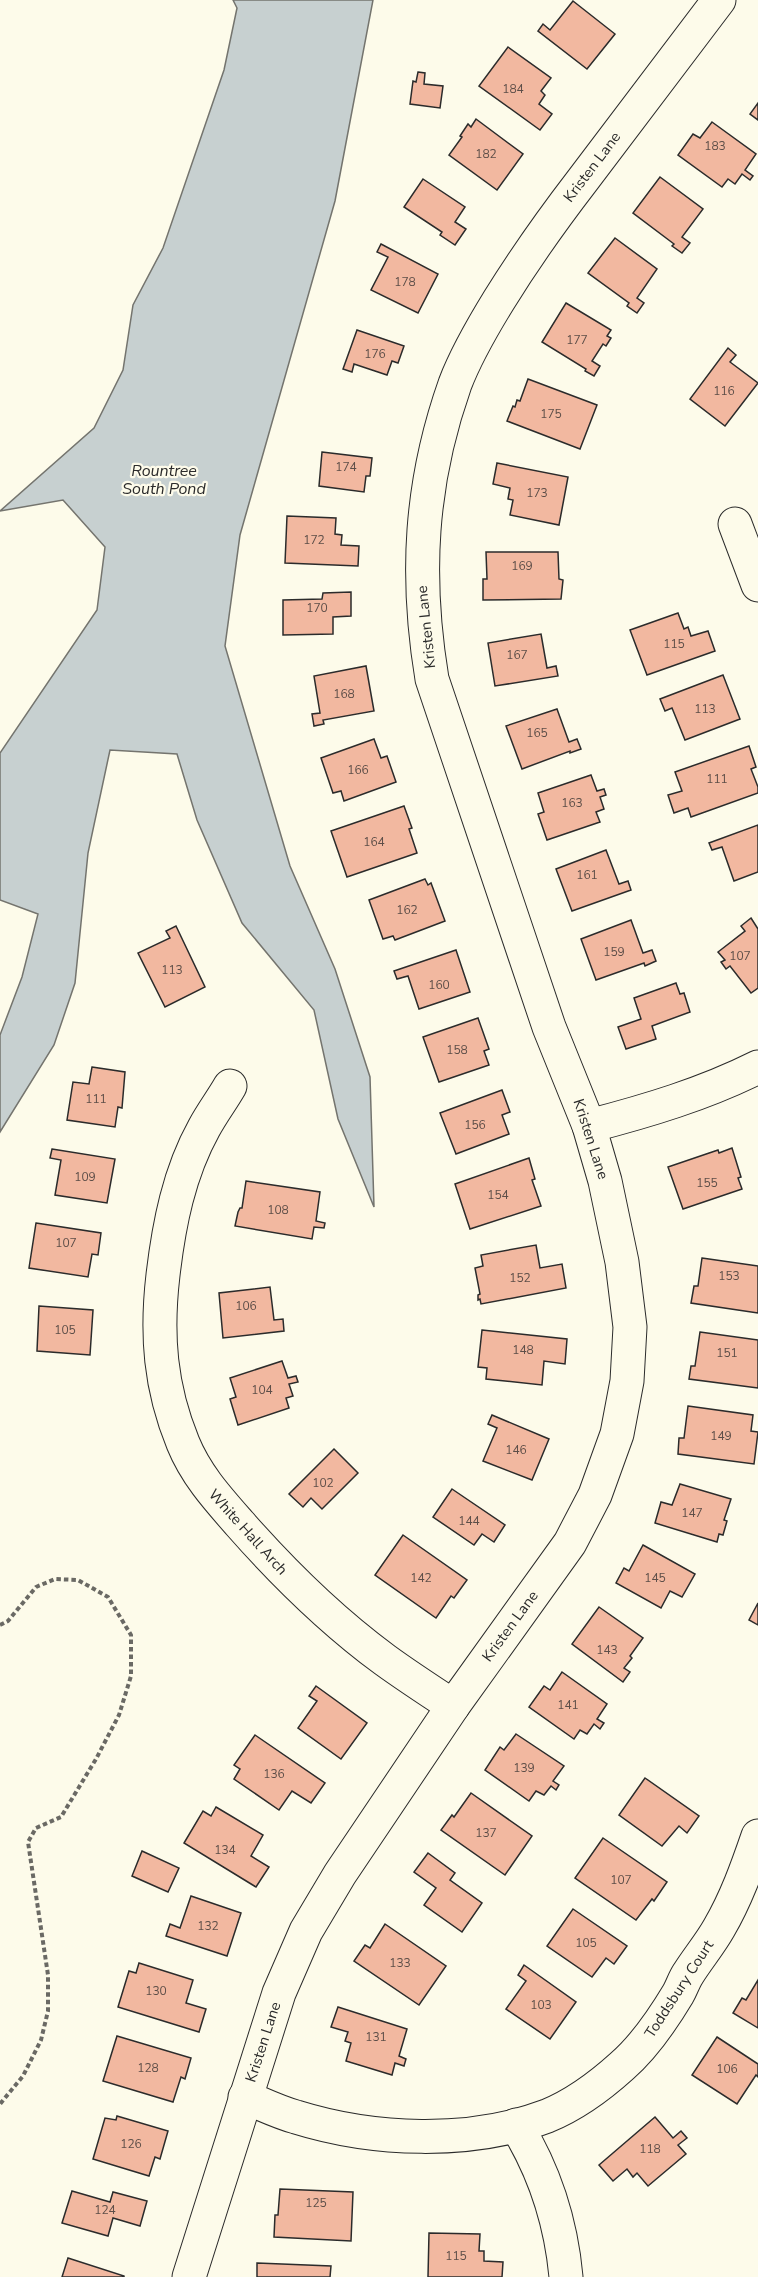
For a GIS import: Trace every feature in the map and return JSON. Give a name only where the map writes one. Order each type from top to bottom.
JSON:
[{"type":"street","name":"Kristen Lane","points":[[189,2277],[279,1993],[306,1931],[340,1874],[453,1706],[570,1543],[595,1495],[616,1434],[627,1381],[630,1327],[622,1262],[605,1181],[589,1126],[549,1027],[432,679],[424,629],[421,567],[425,504],[437,442],[456,382],[482,328],[532,246],[719,0]]},
{"type":"street","points":[[735,524],[758,585]]},
{"type":"street","points":[[589,1126],[658,1108],[726,1083],[758,1067]]},
{"type":"street","name":"White Hall Arch","points":[[230,1086],[204,1128],[184,1174],[168,1231],[159,1308],[160,1355],[172,1412],[184,1445],[206,1486],[272,1561],[320,1607],[384,1659],[453,1706]]},
{"type":"street","name":"Toddsbury Court","points":[[245,2097],[295,2117],[347,2130],[389,2135],[443,2136],[496,2129],[548,2115],[587,2093],[623,2065],[654,2031],[719,1928],[744,1876],[758,1836]]},
{"type":"street","points":[[516,2125],[551,2198],[563,2245],[566,2277]]},
{"type":"path","points":[[0,1625],[8,1621],[36,1587],[55,1579],[78,1580],[108,1597],[131,1635],[131,1676],[119,1715],[96,1759],[61,1816],[36,1828],[28,1842],[48,1975],[48,2011],[41,2040],[23,2076],[0,2104]]},
{"type":"water","name":"Rountree South Pond","points":[[233,0],[373,0],[335,201],[240,535],[225,646],[290,866],[335,969],[370,1077],[374,1207],[338,1119],[314,1010],[242,923],[197,820],[177,754],[110,750],[88,853],[75,983],[54,1045],[0,1132],[0,1035],[22,977],[38,914],[0,900],[0,753],[97,610],[105,547],[63,500],[0,511],[94,428],[123,370],[133,305],[163,248],[224,70],[237,8]]},
{"type":"building","points":[[573,1],[615,34],[587,69],[538,31],[543,24],[550,30]]},
{"type":"building","points":[[508,47],[551,78],[541,91],[545,95],[539,104],[552,114],[540,130],[479,86]]},
{"type":"building","points":[[418,72],[425,73],[424,84],[443,86],[440,108],[410,104],[413,81],[416,82]]},
{"type":"building","points":[[758,103],[758,120],[750,114]]},
{"type":"building","points":[[476,119],[523,154],[497,190],[449,155],[468,124],[471,127]]},
{"type":"building","points":[[712,122],[756,154],[745,170],[753,176],[750,180],[742,174],[735,184],[728,179],[722,187],[678,155],[693,134],[700,138]]},
{"type":"building","points":[[660,177],[703,209],[682,237],[690,243],[682,253],[672,246],[674,244],[633,213]]},
{"type":"building","points":[[423,179],[465,207],[455,222],[466,229],[455,245],[440,235],[442,232],[404,207]]},
{"type":"building","points":[[615,238],[657,269],[637,298],[644,303],[637,313],[627,306],[629,303],[588,273]]},
{"type":"building","points":[[381,244],[438,274],[418,313],[371,290],[388,257],[377,252]]},
{"type":"building","points":[[566,303],[611,330],[607,336],[611,338],[606,346],[603,344],[592,361],[600,366],[594,376],[542,342]]},
{"type":"building","points":[[357,330],[404,346],[398,363],[392,361],[387,375],[354,364],[352,372],[343,369]]},
{"type":"building","points":[[728,348],[736,355],[730,362],[758,383],[725,426],[690,399]]},
{"type":"building","points":[[528,379],[597,405],[580,449],[507,421],[513,406],[515,407],[517,400],[520,401]]},
{"type":"building","points":[[322,452],[372,458],[370,476],[366,476],[364,492],[319,486]]},
{"type":"building","points":[[497,463],[568,477],[559,525],[510,515],[513,500],[508,499],[510,488],[493,484]]},
{"type":"building","points":[[287,516],[336,518],[335,534],[342,535],[341,545],[359,546],[358,566],[285,563]]},
{"type":"building","points":[[486,552],[558,552],[559,579],[563,580],[561,599],[483,600],[483,579],[487,579]]},
{"type":"building","points":[[351,592],[351,616],[333,617],[333,634],[283,635],[283,600],[322,599],[323,593]]},
{"type":"building","points":[[678,613],[684,629],[688,627],[691,636],[708,631],[715,651],[647,675],[630,630]]},
{"type":"building","points":[[541,634],[547,668],[556,666],[558,676],[495,686],[488,643]]},
{"type":"building","points":[[366,666],[374,711],[323,720],[324,724],[314,726],[312,714],[320,713],[314,676]]},
{"type":"building","points":[[723,675],[740,719],[685,740],[672,708],[665,711],[660,699]]},
{"type":"building","points":[[557,709],[569,742],[577,739],[581,749],[522,769],[506,726]]},
{"type":"building","points":[[374,739],[381,758],[387,756],[396,782],[344,801],[341,791],[333,793],[321,758]]},
{"type":"building","points":[[749,746],[756,767],[751,769],[758,793],[691,817],[688,808],[674,813],[668,795],[682,791],[675,772]]},
{"type":"building","points":[[591,775],[597,791],[604,789],[606,795],[600,797],[604,809],[596,812],[600,822],[547,840],[538,814],[544,812],[538,793]]},
{"type":"building","points":[[404,806],[412,828],[409,829],[417,853],[347,877],[331,831]]},
{"type":"building","points":[[758,825],[758,872],[734,881],[722,847],[712,850],[709,843]]},
{"type":"building","points":[[606,850],[619,884],[628,881],[631,890],[572,911],[556,869]]},
{"type":"building","points":[[425,879],[428,885],[431,883],[445,921],[395,940],[393,936],[383,939],[369,900]]},
{"type":"building","points":[[751,918],[758,929],[758,988],[751,993],[730,966],[726,969],[721,962],[725,960],[718,952],[745,931],[741,926]]},
{"type":"building","points":[[631,920],[643,953],[652,950],[656,961],[596,980],[581,939]]},
{"type":"building","points":[[176,926],[205,987],[165,1007],[138,953],[170,938],[166,931]]},
{"type":"building","points":[[456,950],[470,992],[419,1009],[408,976],[397,979],[394,971]]},
{"type":"building","points":[[676,983],[680,994],[684,993],[690,1012],[652,1026],[656,1039],[626,1049],[618,1027],[641,1019],[634,998]]},
{"type":"building","points":[[478,1018],[489,1049],[484,1051],[489,1065],[439,1082],[423,1037]]},
{"type":"building","points":[[92,1067],[125,1072],[122,1108],[118,1107],[115,1127],[67,1120],[73,1082],[89,1084]]},
{"type":"building","points":[[502,1090],[510,1112],[502,1115],[509,1134],[456,1154],[440,1113]]},
{"type":"building","points":[[732,1148],[741,1177],[738,1178],[742,1189],[683,1209],[668,1167],[718,1150],[719,1153]]},
{"type":"building","points":[[52,1149],[115,1159],[107,1203],[55,1195],[61,1160],[50,1158]]},
{"type":"building","points":[[529,1158],[535,1179],[532,1180],[541,1206],[470,1229],[455,1184]]},
{"type":"building","points":[[246,1181],[320,1192],[316,1221],[325,1223],[324,1228],[314,1227],[312,1239],[235,1226],[238,1212],[242,1208]]},
{"type":"building","points":[[36,1223],[101,1233],[98,1255],[92,1254],[88,1277],[29,1268]]},
{"type":"building","points":[[536,1245],[540,1268],[562,1264],[566,1288],[481,1304],[480,1299],[478,1300],[480,1294],[475,1268],[483,1266],[481,1255]]},
{"type":"building","points":[[702,1258],[758,1266],[758,1313],[691,1303],[694,1286],[698,1286]]},
{"type":"building","points":[[270,1287],[274,1320],[283,1319],[284,1331],[223,1338],[219,1293]]},
{"type":"building","points":[[39,1306],[93,1310],[90,1355],[37,1351]]},
{"type":"building","points":[[482,1330],[567,1339],[565,1364],[544,1361],[542,1385],[486,1379],[487,1368],[478,1367]]},
{"type":"building","points":[[700,1332],[758,1340],[758,1388],[689,1379],[691,1366],[695,1366]]},
{"type":"building","points":[[282,1361],[288,1378],[296,1376],[298,1382],[289,1384],[293,1396],[286,1398],[289,1408],[238,1425],[230,1399],[236,1397],[230,1378]]},
{"type":"building","points":[[688,1406],[753,1415],[751,1431],[758,1432],[754,1464],[678,1454],[679,1438],[684,1438]]},
{"type":"building","points":[[492,1415],[549,1439],[532,1480],[483,1461],[497,1428],[488,1424]]},
{"type":"building","points":[[334,1449],[358,1473],[322,1509],[311,1498],[303,1507],[289,1494]]},
{"type":"building","points":[[680,1484],[731,1499],[724,1520],[727,1521],[723,1535],[719,1534],[717,1542],[655,1523],[661,1502],[672,1505]]},
{"type":"building","points":[[452,1489],[505,1525],[494,1542],[482,1534],[474,1545],[433,1517]]},
{"type":"building","points":[[403,1535],[467,1580],[454,1598],[451,1596],[436,1618],[375,1575]]},
{"type":"building","points":[[643,1545],[695,1574],[682,1597],[670,1591],[661,1608],[616,1583],[624,1568],[629,1571]]},
{"type":"building","points":[[758,1603],[758,1625],[749,1620]]},
{"type":"building","points":[[599,1607],[643,1638],[624,1668],[630,1672],[623,1682],[572,1644]]},
{"type":"building","points":[[562,1672],[607,1704],[597,1719],[604,1723],[600,1729],[594,1724],[587,1734],[580,1730],[574,1739],[529,1707],[544,1686],[550,1690]]},
{"type":"building","points":[[316,1686],[367,1723],[341,1759],[298,1728],[317,1701],[309,1696]]},
{"type":"building","points":[[516,1734],[564,1766],[553,1781],[559,1785],[556,1790],[551,1786],[544,1795],[536,1791],[529,1801],[485,1770],[500,1747],[504,1750]]},
{"type":"building","points":[[255,1735],[325,1783],[311,1803],[292,1791],[279,1810],[234,1779],[240,1769],[234,1765]]},
{"type":"building","points":[[645,1778],[699,1816],[687,1833],[679,1826],[662,1846],[619,1815]]},
{"type":"building","points":[[471,1793],[532,1836],[505,1875],[441,1830],[452,1815],[454,1817]]},
{"type":"building","points":[[216,1807],[263,1835],[251,1856],[269,1867],[256,1887],[184,1843],[203,1811],[211,1816]]},
{"type":"building","points":[[603,1838],[667,1882],[654,1901],[652,1899],[636,1920],[575,1878]]},
{"type":"building","points":[[142,1851],[179,1868],[168,1892],[132,1876]]},
{"type":"building","points":[[428,1853],[455,1873],[450,1880],[482,1903],[462,1932],[424,1905],[436,1888],[414,1872]]},
{"type":"building","points":[[191,1896],[241,1913],[227,1956],[166,1936],[170,1924],[180,1928]]},
{"type":"building","points":[[573,1909],[627,1946],[614,1964],[606,1958],[592,1977],[547,1946]]},
{"type":"building","points":[[385,1924],[446,1966],[419,2005],[354,1961],[365,1945],[370,1948]]},
{"type":"building","points":[[139,1963],[193,1980],[186,2003],[206,2009],[199,2032],[118,2007],[129,1971],[136,1973]]},
{"type":"building","points":[[524,1965],[576,2002],[550,2039],[506,2009],[526,1981],[518,1975]]},
{"type":"building","points":[[758,1980],[758,2028],[733,2013],[742,1998],[746,2000]]},
{"type":"building","points":[[338,2007],[407,2029],[399,2056],[406,2059],[404,2066],[395,2063],[392,2075],[346,2061],[351,2043],[345,2041],[348,2032],[331,2027]]},
{"type":"building","points":[[117,2036],[191,2058],[185,2079],[181,2077],[173,2102],[103,2081]]},
{"type":"building","points":[[717,2037],[758,2064],[758,2077],[756,2075],[737,2104],[692,2075]]},
{"type":"building","points":[[117,2116],[168,2131],[160,2159],[155,2157],[149,2176],[93,2159],[105,2118],[116,2120]]},
{"type":"building","points":[[655,2117],[673,2138],[681,2131],[687,2138],[678,2145],[686,2154],[648,2186],[637,2173],[633,2177],[627,2169],[613,2181],[599,2165]]},
{"type":"building","points":[[280,2189],[353,2192],[351,2241],[274,2237]]},
{"type":"building","points":[[72,2191],[110,2202],[113,2192],[147,2201],[140,2226],[113,2218],[108,2236],[62,2223]]},
{"type":"building","points":[[429,2233],[480,2234],[479,2251],[484,2251],[484,2261],[503,2262],[502,2277],[428,2277]]},
{"type":"building","points":[[68,2258],[124,2276],[124,2277],[62,2277]]},
{"type":"building","points":[[257,2263],[331,2266],[330,2277],[257,2277]]}]
